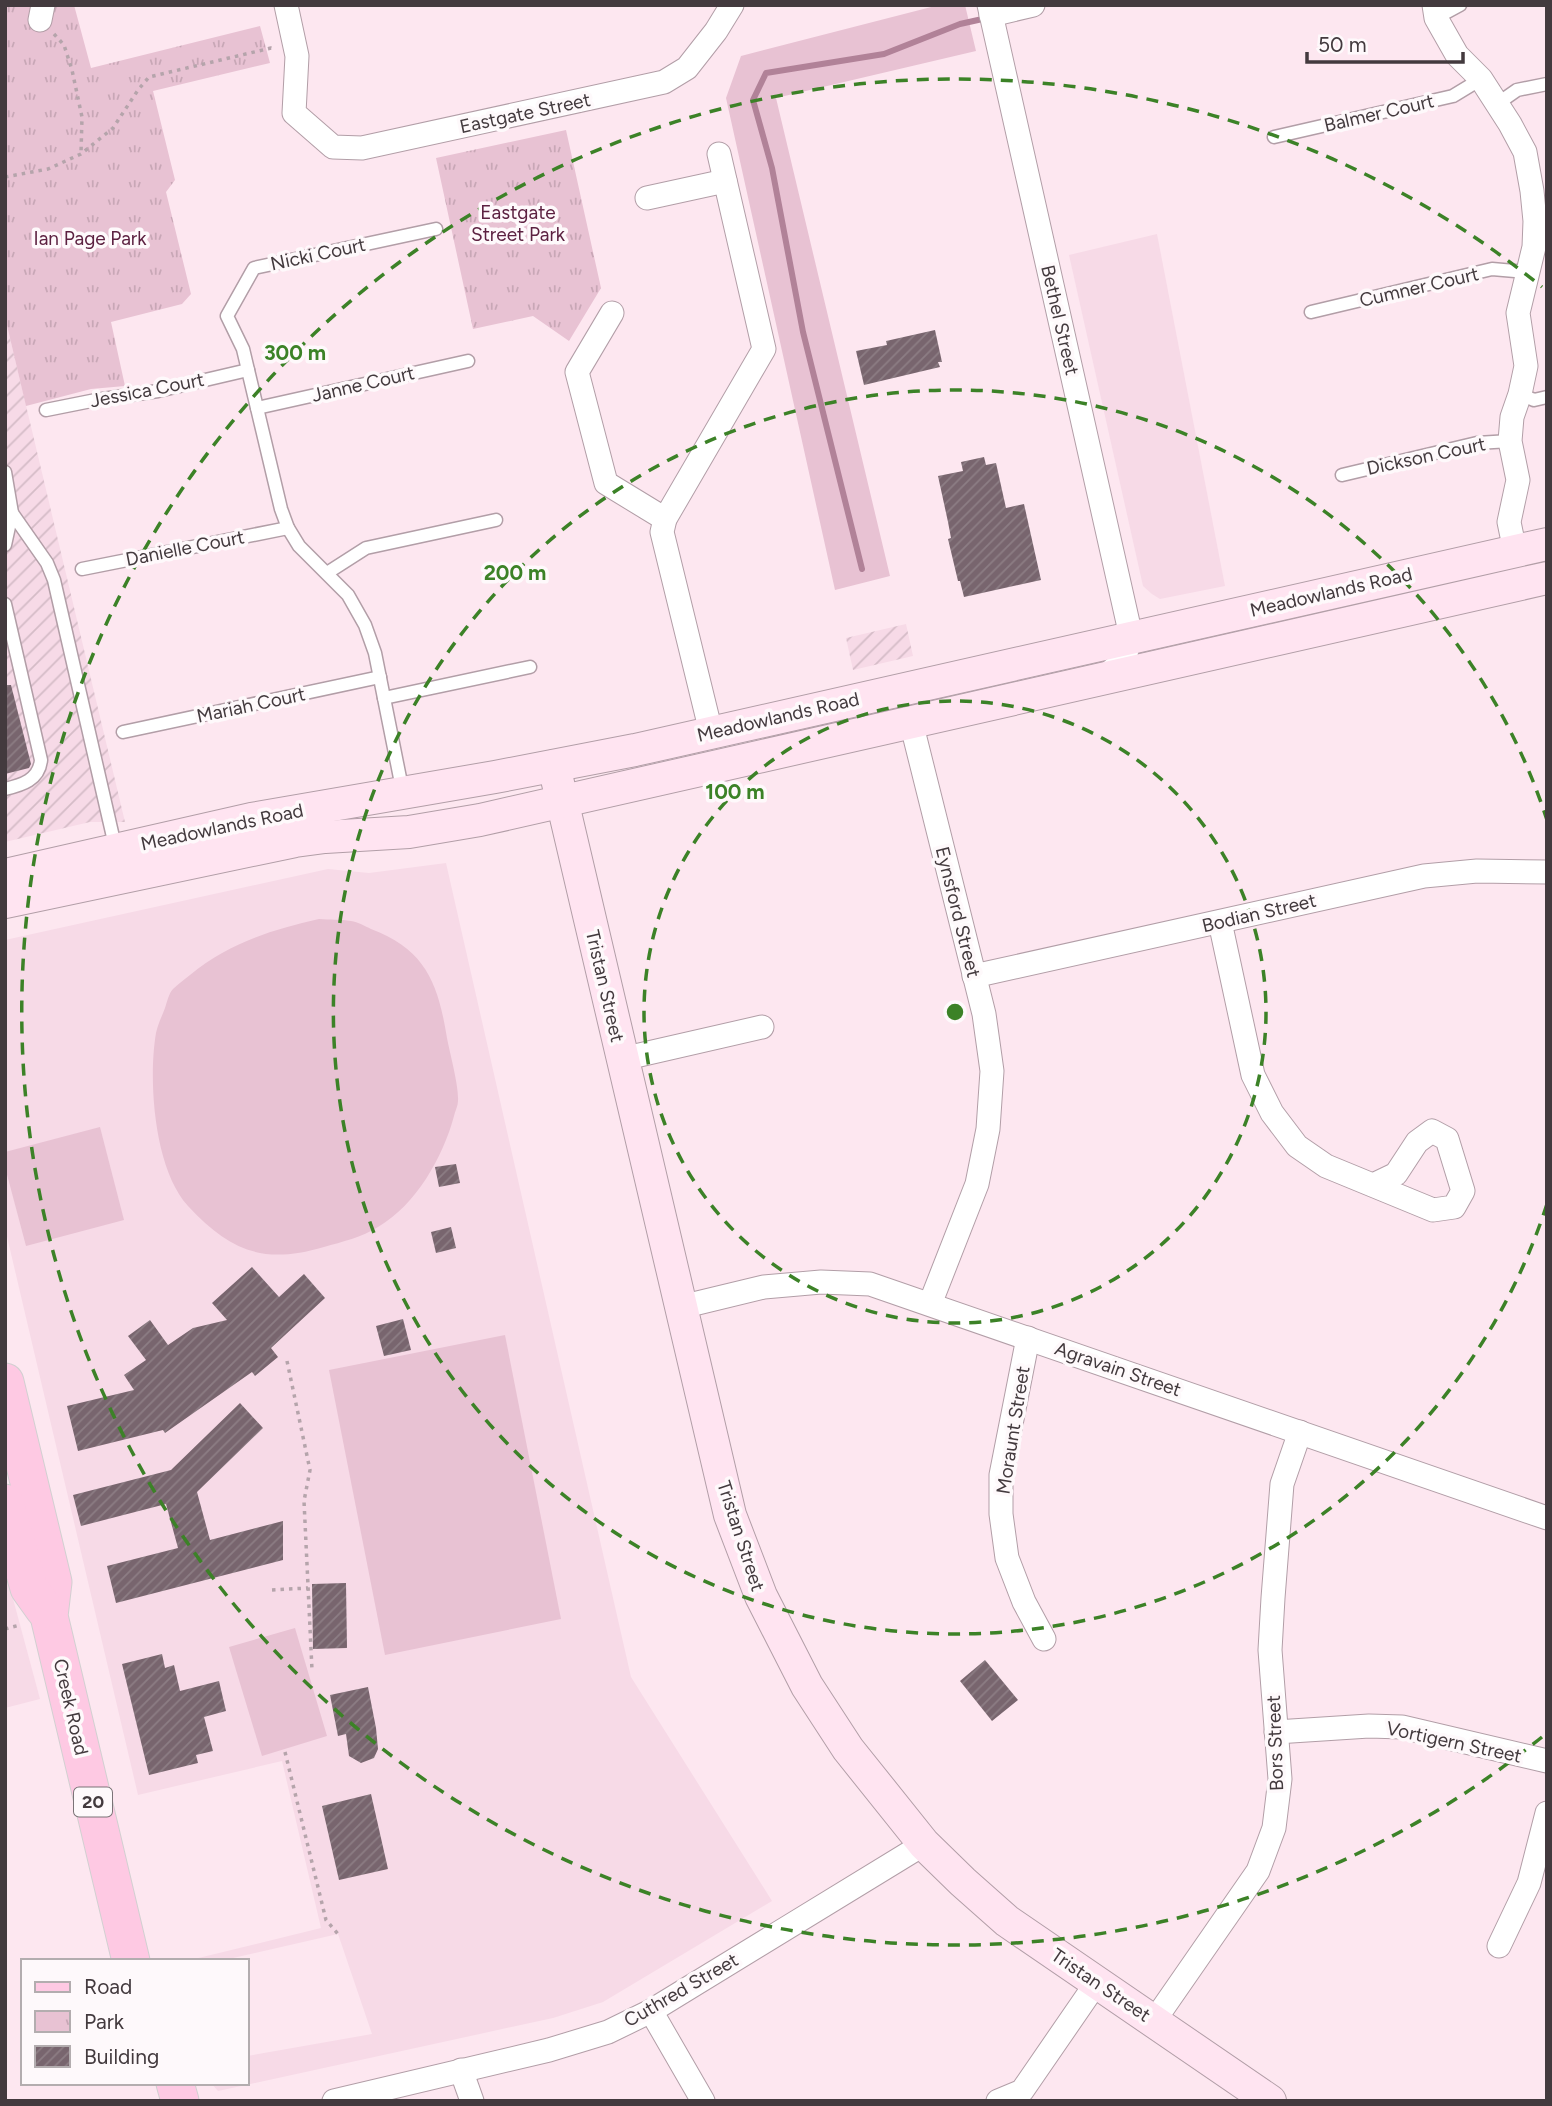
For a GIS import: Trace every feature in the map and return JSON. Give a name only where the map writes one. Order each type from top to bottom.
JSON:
[{"type":"main road","name":"Meadowlands Road","points":[[5,902],[251,819],[554,766],[1547,544]]},
{"type":"main road","name":"Meadowlands Road","points":[[5,875],[120,863],[209,858],[325,836],[409,832],[480,820],[1547,578]]},
{"type":"main road","name":"Tristan Street","points":[[554,766],[730,1515],[761,1596],[807,1686],[848,1749],[924,1844],[1007,1921],[1270,2101]]},
{"type":"main road","name":"Creek Road","points":[[5,1382],[14,1513],[35,1621],[130,1959]]},
{"type":"street","points":[[286,5],[297,56]]},
{"type":"street","name":"Eastgate Street","points":[[297,56],[294,113],[333,147],[362,148],[664,82],[687,68],[732,5]]},
{"type":"street","points":[[990,10],[1034,5]]},
{"type":"street","name":"Bethel Street","points":[[990,10],[1132,636]]},
{"type":"street","points":[[1435,11],[1457,55],[1481,79],[1525,152],[1541,248],[1527,272],[1518,313],[1526,366],[1512,417],[1510,440],[1518,480],[1510,522],[1515,551]]},
{"type":"street","points":[[711,732],[662,532],[666,519],[764,349],[719,154]]},
{"type":"street","points":[[647,198],[725,181]]},
{"type":"street","points":[[612,313],[577,372],[606,483],[666,519]]},
{"type":"street","points":[[1103,678],[1124,660],[1132,636],[1156,653],[1267,629],[1335,626]]},
{"type":"street","name":"Eynsford Street","points":[[911,722],[984,1014],[992,1071],[988,1129],[977,1184],[930,1304]]},
{"type":"street","name":"Bodian Street","points":[[974,976],[1424,876],[1477,870],[1547,872]]},
{"type":"street","points":[[1220,922],[1253,1075],[1272,1113],[1297,1146],[1326,1166],[1373,1185]]},
{"type":"street","points":[[622,1059],[762,1027]]},
{"type":"street","name":"Agravain Street","points":[[681,1307],[764,1287],[821,1282],[870,1284],[1547,1518]]},
{"type":"street","name":"Moraunt Street","points":[[1028,1338],[1001,1475],[1001,1514],[1007,1558],[1024,1602],[1044,1639]]},
{"type":"street","name":"Bors Street","points":[[1154,2021],[1258,1871],[1274,1828],[1280,1779],[1270,1650],[1276,1543],[1282,1484],[1300,1432]]},
{"type":"street","name":"Vortigern Street","points":[[1276,1732],[1369,1726],[1402,1727],[1547,1761]]},
{"type":"street","points":[[1499,1945],[1529,1883],[1547,1813]]},
{"type":"street","name":"Cuthred Street","points":[[334,2101],[549,2050],[608,2032],[651,2011],[924,1844]]},
{"type":"street","points":[[998,2101],[1022,2091],[1097,1982]]},
{"type":"street","points":[[651,2011],[703,2101]]},
{"type":"street","points":[[461,2070],[472,2101]]},
{"type":"lane","points":[[1435,11],[1460,5]]},
{"type":"lane","name":"Balmer Court","points":[[1274,137],[1453,96],[1481,79]]},
{"type":"lane","points":[[1496,104],[1517,90],[1547,84]]},
{"type":"lane","name":"Nicki Court","points":[[248,370],[243,349],[227,316],[254,268],[436,229]]},
{"type":"lane","name":"Cumner Court","points":[[1311,312],[1492,270],[1527,272]]},
{"type":"lane","name":"Janne Court","points":[[257,408],[468,361]]},
{"type":"lane","points":[[248,370],[288,528],[299,546],[348,595],[365,625],[375,653],[403,793]]},
{"type":"lane","name":"Jessica Court","points":[[46,410],[158,391],[248,370]]},
{"type":"lane","points":[[1520,394],[1534,400],[1547,397]]},
{"type":"lane","name":"Dickson Court","points":[[1342,475],[1477,443],[1510,440]]},
{"type":"lane","points":[[5,472],[12,513],[5,545]]},
{"type":"lane","points":[[12,513],[47,563],[54,580],[120,863]]},
{"type":"lane","points":[[327,573],[366,548],[496,520]]},
{"type":"lane","name":"Danielle Court","points":[[82,569],[288,528]]},
{"type":"lane","points":[[5,604],[41,760],[36,775],[29,781],[5,789]]},
{"type":"lane","points":[[384,698],[530,667]]},
{"type":"lane","name":"Mariah Court","points":[[123,732],[380,677]]},
{"type":"path","points":[[42,13],[68,53],[82,117],[81,154]]},
{"type":"path","points":[[5,177],[48,169],[81,154],[113,128],[149,77],[271,48],[297,56]]},
{"type":"path","points":[[287,1362],[310,1470],[304,1501],[312,1670]]},
{"type":"path","points":[[272,1590],[309,1586]]},
{"type":"path","points":[[5,1629],[35,1621]]},
{"type":"path","points":[[285,1752],[326,1920],[338,1934]]},
{"type":"shaded area","points":[[1157,234],[1225,586],[1160,599],[1143,586],[1069,255]]},
{"type":"shaded area","points":[[5,317],[125,822],[90,822],[5,842]]},
{"type":"shaded area","points":[[906,624],[913,656],[853,670],[846,638]]},
{"type":"shaded area","points":[[446,863],[631,1677],[772,1901],[603,2002],[553,2018],[248,2084],[248,2056],[372,2034],[338,1934],[229,1959],[194,1959],[321,1928],[282,1761],[138,1795],[5,1228],[5,940],[328,869],[369,873]]},
{"type":"shaded area","points":[[5,1569],[40,1699],[5,1708]]},
{"type":"shaded area","points":[[213,2085],[246,2085],[218,2091]]},
{"type":"green space","name":"Ian Page Park","points":[[5,5],[74,5],[91,68],[260,26],[270,63],[153,91],[175,180],[166,192],[191,294],[182,304],[111,322],[125,386],[91,389],[26,406],[5,317]]},
{"type":"green space","points":[[939,5],[965,5],[976,51],[776,98],[890,576],[835,590],[726,98],[741,56]]},
{"type":"green space","name":"Eastgate Street Park","points":[[566,130],[601,288],[569,341],[533,316],[473,329],[436,158]]},
{"type":"green space","points":[[319,919],[359,923],[390,937],[417,958],[439,1001],[456,1079],[458,1103],[443,1148],[426,1179],[392,1218],[365,1234],[338,1243],[283,1255],[265,1254],[249,1250],[218,1234],[188,1206],[177,1190],[168,1170],[156,1123],[153,1075],[156,1033],[172,991],[205,964],[251,939]]},
{"type":"green space","points":[[100,1127],[124,1220],[26,1246],[5,1167],[5,1152]]},
{"type":"green space","points":[[505,1335],[561,1619],[385,1655],[329,1370]]},
{"type":"green space","points":[[295,1628],[327,1736],[262,1756],[229,1647]]},
{"type":"building","points":[[935,330],[942,362],[938,362],[940,367],[864,385],[856,351],[887,345],[886,341]]},
{"type":"building","points":[[984,457],[986,465],[996,463],[1006,508],[1024,504],[1041,580],[964,597],[948,539],[951,538],[938,476],[963,471],[961,462]]},
{"type":"building","points":[[5,685],[11,685],[31,764],[29,768],[5,774]]},
{"type":"building","points":[[456,1164],[460,1183],[439,1187],[435,1167]]},
{"type":"building","points":[[451,1227],[456,1248],[436,1253],[431,1232]]},
{"type":"building","points":[[252,1267],[279,1297],[304,1274],[325,1298],[271,1348],[278,1357],[255,1376],[252,1372],[165,1433],[163,1430],[78,1451],[67,1406],[134,1390],[124,1375],[146,1360],[128,1336],[150,1320],[168,1345],[193,1328],[227,1320],[212,1303]]},
{"type":"building","points":[[403,1319],[411,1350],[384,1356],[376,1326]]},
{"type":"building","points":[[240,1403],[263,1428],[197,1492],[210,1540],[283,1521],[283,1560],[116,1603],[107,1566],[178,1548],[166,1504],[81,1526],[73,1495],[171,1470]]},
{"type":"building","points":[[346,1583],[347,1648],[313,1649],[312,1584]]},
{"type":"building","points":[[162,1654],[165,1668],[174,1665],[180,1691],[219,1681],[226,1711],[204,1717],[213,1751],[196,1755],[198,1763],[149,1775],[122,1664]]},
{"type":"building","points":[[985,1660],[1018,1700],[992,1721],[960,1681]]},
{"type":"building","points":[[368,1687],[378,1749],[374,1758],[361,1763],[349,1756],[346,1734],[338,1736],[330,1695]]},
{"type":"building","points":[[371,1794],[388,1869],[339,1880],[322,1806]]},
{"type":"waterway","points":[[862,569],[803,332],[772,168],[753,100],[766,73],[884,54],[960,24],[987,18]]}]
